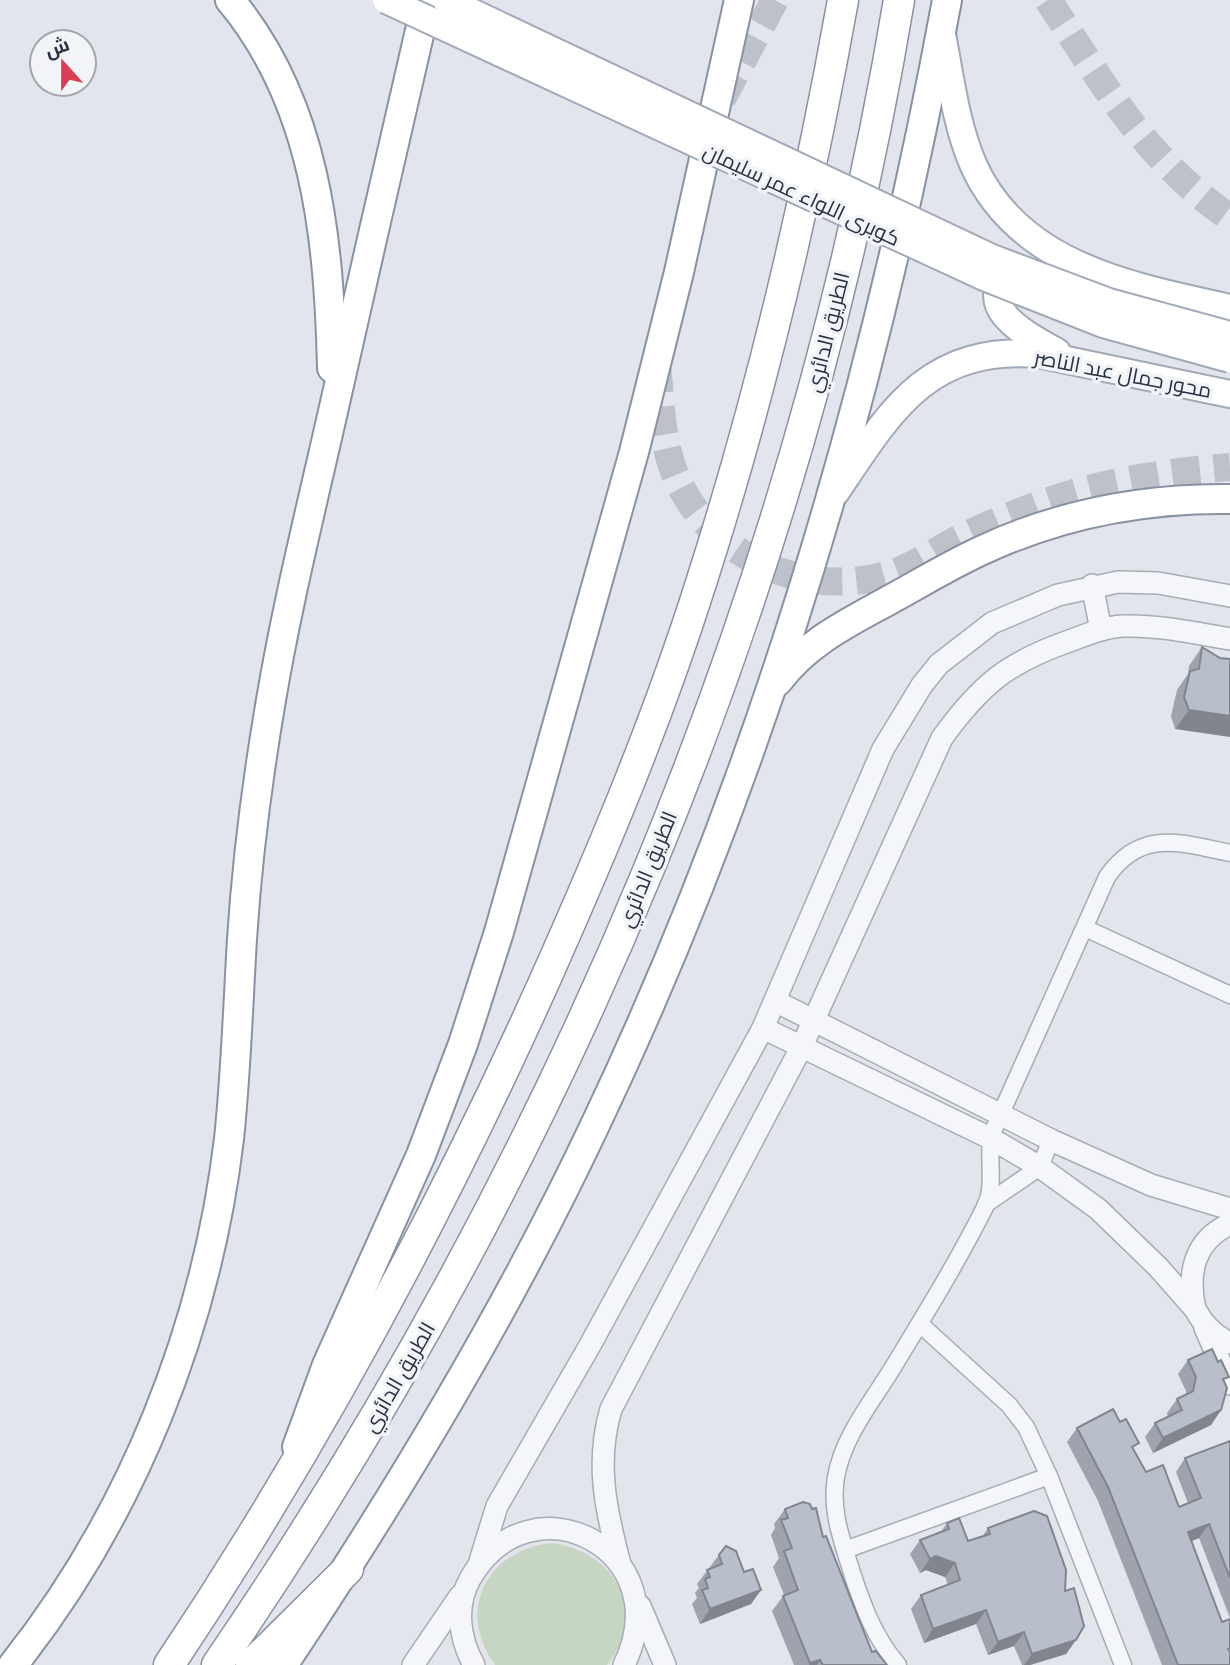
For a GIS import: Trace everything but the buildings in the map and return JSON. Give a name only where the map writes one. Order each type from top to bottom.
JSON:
[{"type":"highway","points":[[230,0],[264,48],[282,83],[298,124],[315,183],[329,273],[334,408]]},
{"type":"highway","points":[[13,1665],[79,1571],[122,1495],[165,1394],[201,1282],[221,1190],[229,1132],[242,935],[261,765],[291,596],[427,0]]},
{"type":"highway","points":[[290,1471],[327,1365],[398,1210],[442,1100],[499,932],[640,426],[697,195],[738,0]]},
{"type":"highway","points":[[169,1665],[219,1589],[384,1308],[487,1104],[567,930],[655,715],[717,533],[757,388],[800,213],[843,0]]},
{"type":"highway","name":"الطريق الدائري","points":[[217,1665],[352,1456],[464,1259],[571,1044],[657,848],[741,624],[795,454],[854,224],[899,0]]},
{"type":"highway","points":[[284,1665],[348,1569],[479,1350],[596,1124],[697,892],[770,692],[829,502],[886,287],[947,0]]},
{"type":"highway","points":[[770,692],[803,654],[844,624],[956,563],[1014,536],[1108,509],[1172,500],[1230,499]]},
{"type":"highway","points":[[251,1665],[348,1569]]},
{"type":"main road","name":"كوبرى اللواء عمر سليمان","points":[[386,0],[984,277],[1103,324],[1230,359]]},
{"type":"main road","name":"كوبرى اللواء عمر سليمان","points":[[446,0],[992,258],[1109,302],[1230,335]]},
{"type":"main road","points":[[941,29],[961,128],[981,179],[1001,209],[1020,229],[1041,247],[1073,264],[1152,289],[1230,308]]},
{"type":"main road","points":[[1070,359],[1012,326],[1002,313],[998,298],[1001,282],[1017,265],[1032,261],[1073,264]]},
{"type":"main road","name":"محور جمال عبد الناصر","points":[[829,502],[895,406],[937,372],[970,359],[1006,352],[1070,359],[1230,394]]},
{"type":"street","points":[[413,1665],[480,1561],[497,1506],[589,1346],[763,1028],[883,749],[922,685],[939,664],[992,623],[1023,608],[1093,585],[1158,583],[1230,596]]},
{"type":"street","points":[[1093,585],[1101,630]]},
{"type":"street","points":[[665,1665],[620,1564],[602,1476],[604,1432],[611,1409],[802,1046],[927,768],[955,721],[974,696],[1018,662],[1101,630],[1142,626],[1230,639]]},
{"type":"street","points":[[898,1665],[871,1626],[835,1516],[834,1497],[840,1460],[847,1442],[920,1324],[986,1204],[990,1179],[990,1138],[1107,877],[1124,857],[1135,850],[1159,842],[1230,853]]},
{"type":"street","points":[[1085,928],[1230,995]]},
{"type":"street","points":[[775,1001],[1051,1140],[1151,1185],[1230,1209]]},
{"type":"street","points":[[763,1028],[990,1138],[1040,1167],[1098,1209],[1158,1267],[1220,1339],[1230,1343]]},
{"type":"street","points":[[986,1204],[1040,1167],[1051,1140]]},
{"type":"street","points":[[1230,1224],[1219,1229],[1203,1244],[1192,1265],[1190,1287],[1199,1316],[1230,1384]]},
{"type":"street","points":[[920,1324],[1009,1405],[1026,1427],[1049,1476],[1121,1664]]},
{"type":"street","points":[[845,1550],[1049,1476]]},
{"type":"street","points":[[480,1561],[500,1543],[524,1532],[551,1528],[577,1533],[601,1545],[620,1564]]},
{"type":"street","points":[[465,1588],[460,1621],[462,1638],[474,1665]]},
{"type":"street","points":[[624,1665],[634,1644],[638,1617],[634,1591]]},
{"type":"green space","points":[[552,1543],[574,1548],[593,1558],[608,1571],[619,1587],[625,1605],[625,1625],[619,1645],[607,1665],[495,1665],[483,1644],[478,1624],[478,1604],[484,1586],[495,1570],[510,1557],[529,1548]]},
{"type":"tunnel","points":[[722,99],[775,0]]},
{"type":"tunnel","points":[[1048,0],[1127,118],[1172,170],[1230,218]]},
{"type":"tunnel","points":[[657,365],[662,420],[670,461],[691,503],[711,528],[736,549],[763,565],[794,576],[825,581],[858,581],[890,574],[983,527],[1061,497],[1133,479],[1230,467]]}]
